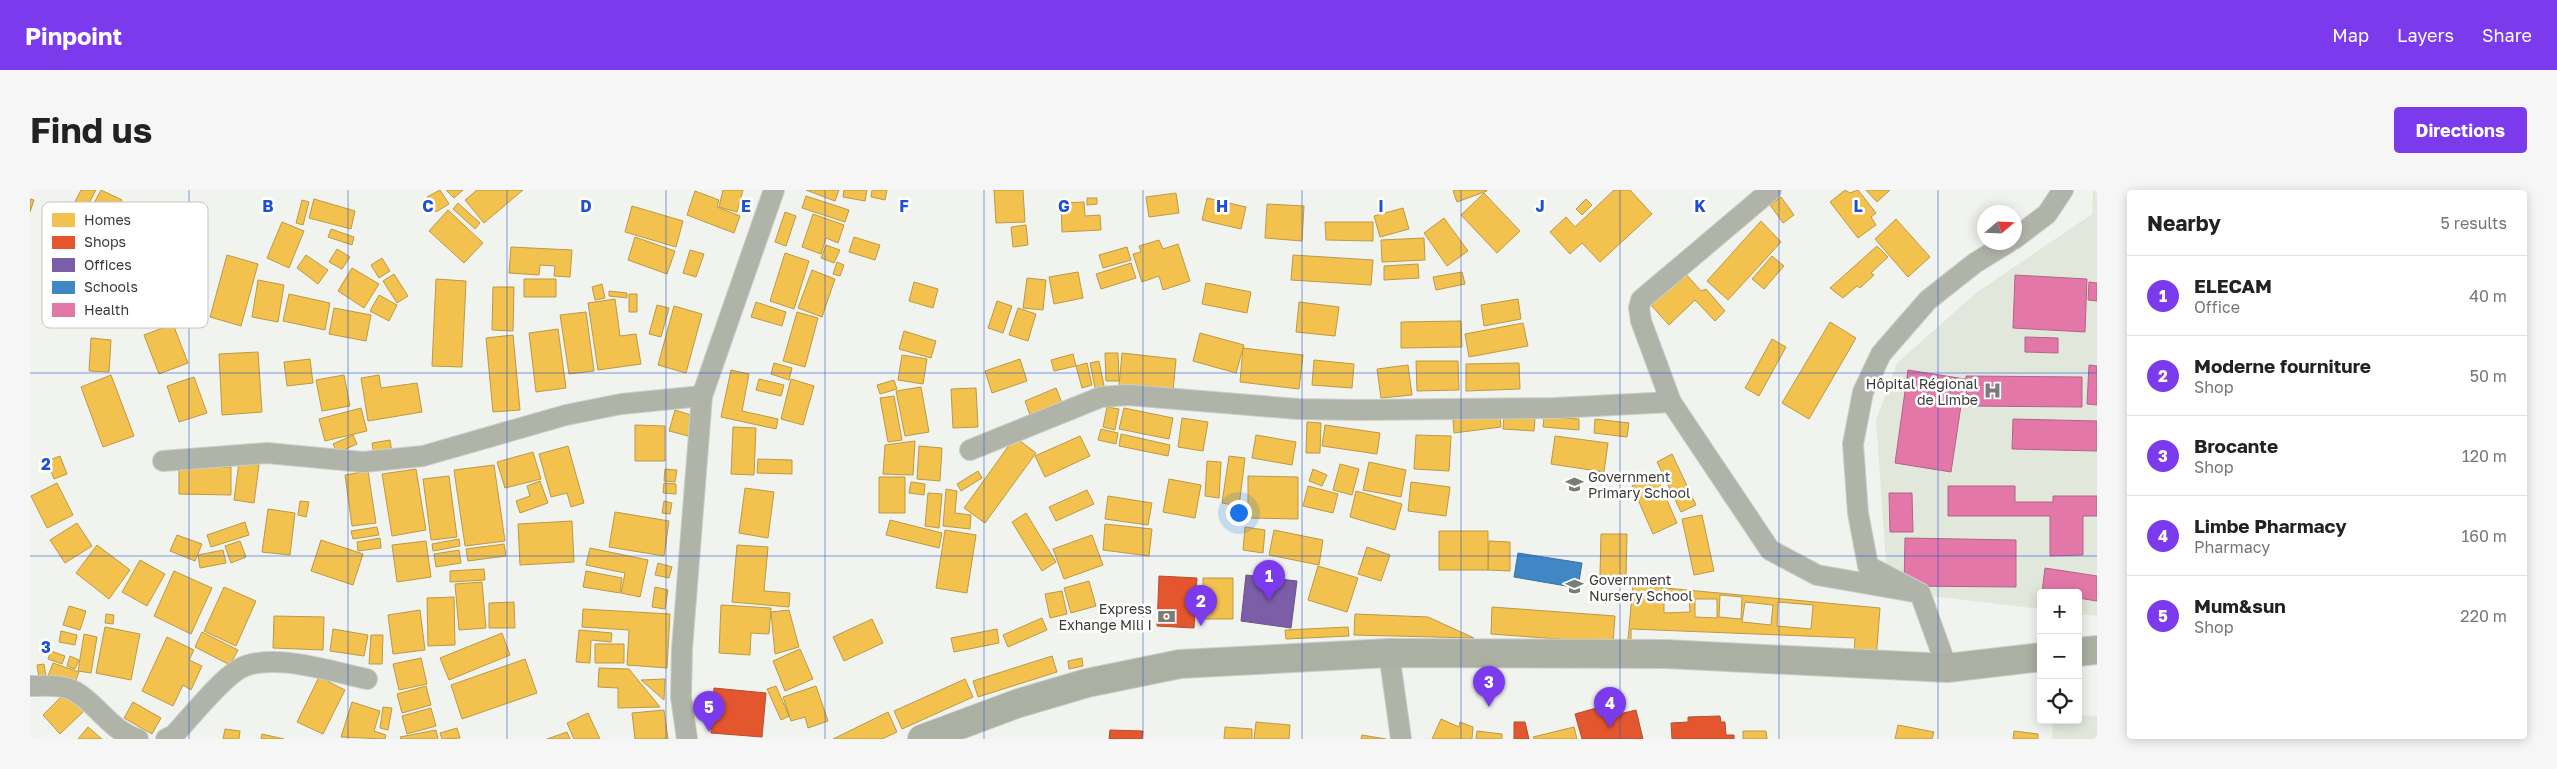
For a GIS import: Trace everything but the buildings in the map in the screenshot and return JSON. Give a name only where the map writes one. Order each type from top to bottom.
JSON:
[{"type":"highway","points":[[2082,652],[2097,650]]},
{"type":"highway","points":[[922,739],[1019,703],[1087,683],[1180,664],[1389,653],[1666,654],[1948,668],[2037,657]]},
{"type":"street","points":[[687,739],[680,697],[682,649],[702,396],[774,190]]},
{"type":"street","points":[[1771,190],[1641,300],[1639,308],[1641,321],[1671,402],[1770,550],[1817,575],[1920,593]]},
{"type":"street","points":[[2022,233],[2047,214],[2063,190]]},
{"type":"street","points":[[1948,668],[1920,593],[1868,566],[1858,513],[1853,444],[1863,392],[1882,354],[1928,300],[1975,263],[1996,250]]},
{"type":"street","points":[[970,450],[1101,398],[1128,395],[1298,409],[1360,410],[1555,408],[1671,402]]},
{"type":"street","points":[[163,461],[267,453],[363,462],[423,456],[566,415],[620,404],[702,396]]},
{"type":"street","points":[[1389,653],[1401,739]]},
{"type":"street","points":[[166,739],[174,735],[238,670],[257,662],[297,664],[367,679]]},
{"type":"street","points":[[30,686],[61,687],[76,691],[106,721],[138,739]]},
{"type":"shaded area","name":"Hôpital Régional de Limbe","points":[[2093,190],[2097,190],[2097,616],[2082,614],[2082,589],[2037,589],[2037,609],[1888,591],[1876,420],[1897,363],[1976,293],[2092,214]]},
{"type":"shaded area","points":[[2082,715],[2097,716],[2097,739],[2052,739],[2053,724],[2082,724]]},
{"type":"place","name":"Hôpital Régional de Limbe","points":[[1992,391]]},
{"type":"place","name":"Government Primary School","points":[[1574,484]]},
{"type":"place","name":"Government Nursery School","points":[[1575,587]]},
{"type":"place","name":"ELECAM","points":[[1269,601]]},
{"type":"place","name":"Express Exhange Mili I","points":[[1166,616]]},
{"type":"place","name":"Moderne fourniture","points":[[1201,626]]},
{"type":"place","name":"Brocante","points":[[1489,707]]},
{"type":"place","name":"Limbe Pharmacy","points":[[1610,728]]},
{"type":"place","name":"Mum&sun","points":[[709,732]]}]
